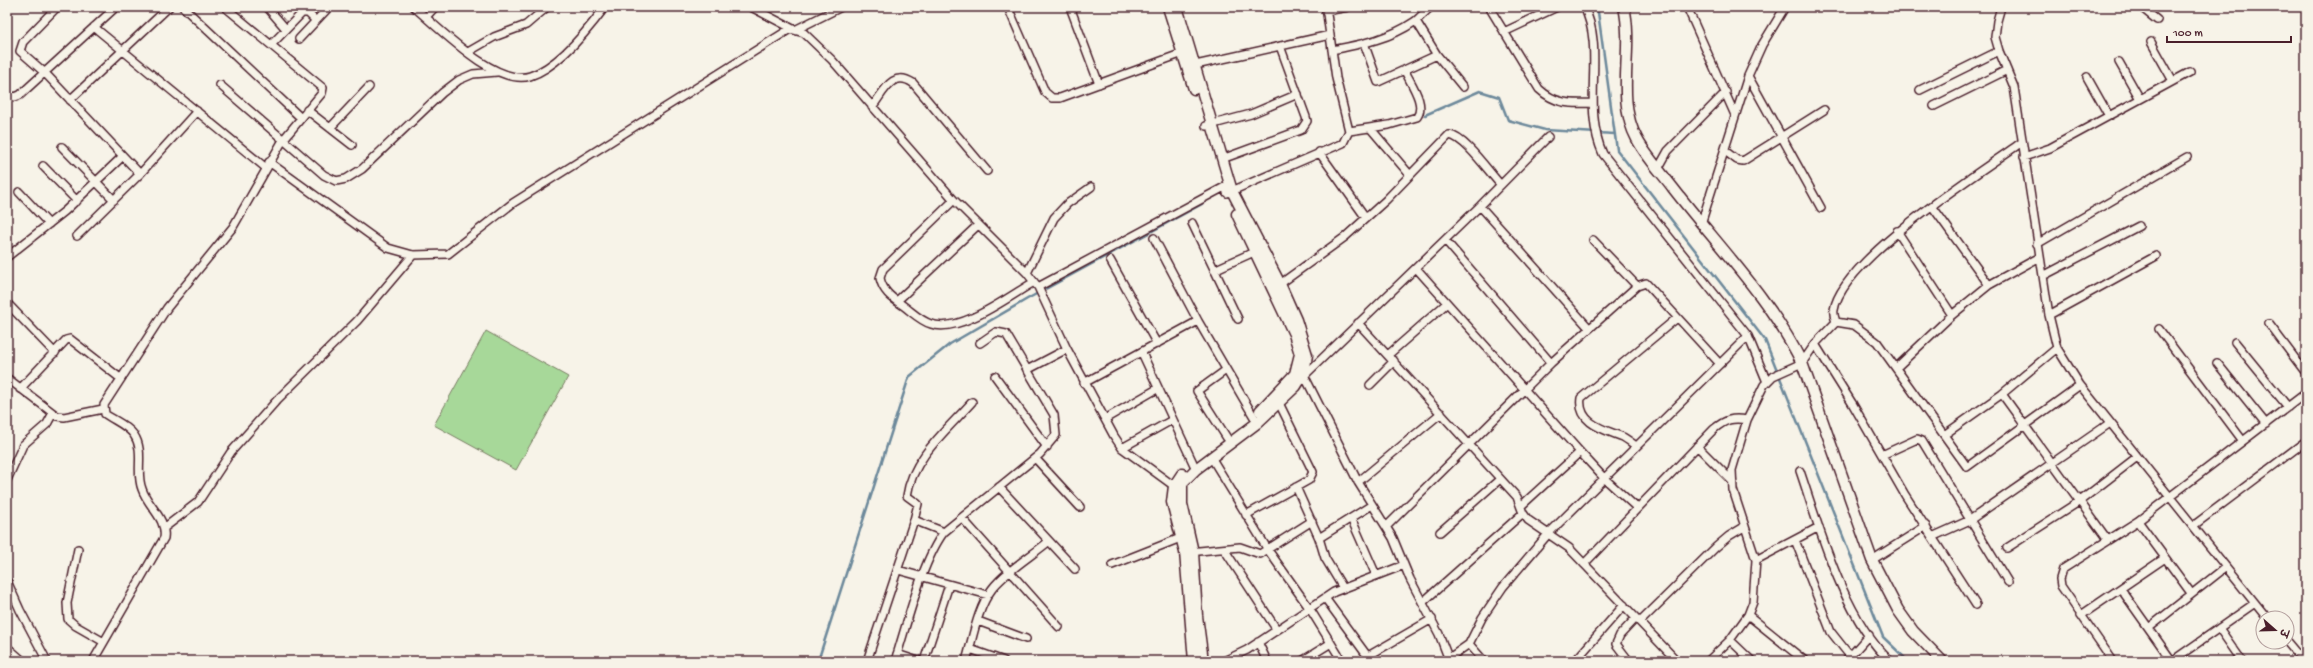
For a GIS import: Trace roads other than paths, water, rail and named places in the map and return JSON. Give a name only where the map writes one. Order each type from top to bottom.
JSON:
[{"type":"street","points":[[57,7],[20,47],[22,54],[45,73],[140,174]]},
{"type":"street","points":[[7,95],[15,97],[20,95],[116,7]]},
{"type":"street","points":[[70,100],[169,7]]},
{"type":"street","points":[[183,7],[301,118]]},
{"type":"street","points":[[103,410],[107,399],[120,378],[167,308],[233,227],[284,140],[322,93],[323,88],[320,84],[225,7]]},
{"type":"street","points":[[267,7],[286,29]]},
{"type":"street","points":[[299,39],[329,7]]},
{"type":"street","points":[[414,7],[468,52],[497,72]]},
{"type":"street","points":[[426,17],[435,7]]},
{"type":"street","points":[[468,52],[494,37],[526,25],[547,7]]},
{"type":"street","points":[[220,85],[324,175],[336,181],[346,179],[362,169],[442,93],[459,80],[473,74],[497,72],[517,77],[529,76],[543,70],[589,28],[605,7]]},
{"type":"street","points":[[751,7],[795,30],[804,33],[832,60],[954,200],[1027,273],[1036,285],[1084,383],[1122,448],[1174,486]]},
{"type":"street","points":[[94,27],[197,111],[268,165],[388,248],[413,255],[448,254],[513,203],[790,29],[795,30],[841,7]]},
{"type":"street","points":[[1010,7],[1010,12],[1045,92],[1052,98],[1060,98],[1183,53]]},
{"type":"street","points":[[1070,7],[1099,84]]},
{"type":"street","points":[[1168,7],[1183,53],[1191,66]]},
{"type":"street","points":[[1177,7],[1191,66],[1228,188],[1254,252],[1294,334],[1300,354],[1302,372],[1358,482],[1386,526],[1432,619],[1449,659],[1469,644],[1482,618],[1503,587],[1549,533],[1748,336]]},
{"type":"street","points":[[954,200],[883,269],[880,278],[881,285],[885,291],[922,320],[931,324],[950,326],[972,317],[1228,188],[1343,143],[1349,131],[1336,78],[1326,9],[1348,7]]},
{"type":"street","points":[[1332,50],[1392,35],[1416,21],[1431,7]]},
{"type":"street","points":[[1488,7],[1539,89],[1548,98],[1573,104],[1592,103]]},
{"type":"street","points":[[1504,32],[1557,7]]},
{"type":"street","points":[[1584,7],[1593,40],[1592,103],[1594,126],[1596,138],[1603,154],[1619,177],[1748,336],[1767,382]]},
{"type":"street","points":[[1624,7],[1627,40],[1626,91],[1628,113],[1636,139],[1701,224],[1761,296],[1789,336],[1872,560],[1902,615],[1913,631],[1942,661]]},
{"type":"street","points":[[1687,7],[1736,115]]},
{"type":"street","points":[[1701,224],[1748,76],[1762,45],[1786,7]]},
{"type":"street","points":[[2001,7],[1997,21],[1996,37],[1999,51],[2014,87],[2049,316],[2058,348],[2080,385],[2110,424],[2260,610]]},
{"type":"street","points":[[2142,7],[2157,20]]},
{"type":"street","points":[[271,45],[305,12],[316,21]]},
{"type":"street","points":[[1416,21],[1437,55],[1463,87]]},
{"type":"street","points":[[1191,66],[1330,35]]},
{"type":"street","points":[[2151,42],[2173,81]]},
{"type":"street","points":[[1364,43],[1378,82],[1437,55]]},
{"type":"street","points":[[1222,159],[1301,130],[1307,120],[1280,46]]},
{"type":"street","points":[[1920,90],[1999,51]]},
{"type":"street","points":[[2119,62],[2140,99]]},
{"type":"street","points":[[1349,131],[1371,129],[1417,118],[1420,112],[1420,103],[1405,70]]},
{"type":"street","points":[[1934,106],[2007,70]]},
{"type":"street","points":[[2024,157],[2050,148],[2190,72]]},
{"type":"street","points":[[1748,76],[1821,208]]},
{"type":"street","points":[[2088,78],[2109,116]]},
{"type":"street","points":[[872,107],[894,79],[908,79],[987,170]]},
{"type":"street","points":[[330,128],[369,87]]},
{"type":"street","points":[[1658,169],[1668,151],[1726,92]]},
{"type":"street","points":[[1209,125],[1251,114],[1298,94]]},
{"type":"street","points":[[307,110],[352,145]]},
{"type":"street","points":[[1725,151],[1736,160],[1743,161],[1824,110]]},
{"type":"street","points":[[77,236],[140,174],[197,111]]},
{"type":"street","points":[[1203,661],[1182,504],[1182,483],[1211,458],[1236,440],[1279,403],[1296,386],[1307,355],[1296,320],[1280,284],[1228,188],[1222,159],[1209,125]]},
{"type":"street","points":[[1371,129],[1410,175]]},
{"type":"street","points":[[1280,284],[1345,237],[1410,175],[1449,135],[1456,136],[1465,144],[1500,184]]},
{"type":"street","points":[[1194,661],[1189,552],[1174,513],[1172,502],[1174,486],[1179,476],[1254,417],[1286,385],[1358,323],[1480,206],[1548,137]]},
{"type":"street","points":[[1836,322],[1834,312],[1837,300],[1848,284],[1877,250],[1897,232],[2022,142]]},
{"type":"street","points":[[62,147],[114,200]]},
{"type":"street","points":[[1319,152],[1366,218]]},
{"type":"street","points":[[7,257],[77,200],[123,156]]},
{"type":"street","points":[[2037,244],[2187,157]]},
{"type":"street","points":[[42,166],[77,200]]},
{"type":"street","points":[[1027,273],[1054,218],[1067,204],[1091,187]]},
{"type":"street","points":[[19,192],[49,224]]},
{"type":"street","points":[[1480,206],[1589,328]]},
{"type":"street","points":[[1932,206],[1989,285]]},
{"type":"street","points":[[1192,223],[1238,319]]},
{"type":"street","points":[[897,301],[978,225]]},
{"type":"street","points":[[2043,276],[2139,226]]},
{"type":"street","points":[[1897,232],[1952,315]]},
{"type":"street","points":[[1154,238],[1198,321],[1254,417]]},
{"type":"street","points":[[1445,240],[1552,363]]},
{"type":"street","points":[[1593,240],[1637,286]]},
{"type":"street","points":[[1214,270],[1254,252]]},
{"type":"street","points":[[164,528],[198,502],[231,452],[278,399],[357,321],[413,255]]},
{"type":"street","points":[[2049,316],[2156,256]]},
{"type":"street","points":[[1896,368],[1952,315],[1989,285],[2040,257]]},
{"type":"street","points":[[1110,260],[1157,344]]},
{"type":"street","points":[[1416,268],[1524,391],[1580,452],[1604,478],[1637,508]]},
{"type":"street","points":[[1386,526],[1552,363],[1637,286],[1646,283],[1720,364]]},
{"type":"street","points":[[7,303],[55,353]]},
{"type":"street","points":[[1388,355],[1447,303]]},
{"type":"street","points":[[1636,446],[1624,438],[1598,428],[1583,414],[1580,405],[1581,398],[1677,318]]},
{"type":"street","points":[[1084,383],[1142,353],[1198,321]]},
{"type":"street","points":[[1708,661],[1730,640],[1748,615],[1753,602],[1756,560],[1732,490],[1732,470],[1737,447],[1747,420],[1755,400],[1767,382],[1773,376],[1800,364],[1815,344],[1836,322]]},
{"type":"street","points":[[1836,322],[1854,324],[1877,342],[1966,467],[2080,385]]},
{"type":"street","points":[[1358,323],[1471,444],[1500,480],[1517,497],[1522,510],[1534,526],[1549,533],[1568,548],[1677,661]]},
{"type":"street","points":[[2269,324],[2306,373]]},
{"type":"street","points":[[2159,329],[2243,441]]},
{"type":"street","points":[[918,661],[896,658],[934,547],[944,532],[1035,458],[1047,447],[1056,435],[1054,415],[1006,334],[1002,331],[996,332],[980,343]]},
{"type":"street","points":[[20,389],[66,340],[73,340],[120,378]]},
{"type":"street","points":[[2235,342],[2288,407]]},
{"type":"street","points":[[1815,344],[1932,537],[1976,605]]},
{"type":"street","points":[[1944,435],[2002,394],[2058,348]]},
{"type":"street","points":[[1028,370],[1067,349]]},
{"type":"street","points":[[1142,353],[1157,389],[1194,464]]},
{"type":"street","points":[[1370,385],[1394,361]]},
{"type":"street","points":[[2217,363],[2266,424]]},
{"type":"street","points":[[1226,370],[1197,391],[1227,438]]},
{"type":"street","points":[[995,376],[1047,447]]},
{"type":"street","points":[[7,378],[53,413],[64,417],[103,410]]},
{"type":"street","points":[[1105,419],[1157,389]]},
{"type":"street","points":[[2110,660],[2061,586],[2060,579],[2063,569],[2107,539],[2138,521],[2306,393]]},
{"type":"street","points":[[2002,394],[2107,539]]},
{"type":"street","points":[[867,661],[898,570],[918,504],[907,496],[914,470],[922,458],[972,402]]},
{"type":"street","points":[[1246,515],[1309,480],[1313,472],[1279,403]]},
{"type":"street","points":[[93,661],[164,538],[164,528],[142,489],[139,476],[138,442],[128,428],[105,414],[103,410]]},
{"type":"street","points":[[7,480],[23,445],[47,424],[53,413]]},
{"type":"street","points":[[1358,482],[1441,413]]},
{"type":"street","points":[[1584,564],[1697,446],[1725,420],[1735,418],[1747,420]]},
{"type":"street","points":[[1122,448],[1172,420]]},
{"type":"street","points":[[1932,537],[1970,520],[2110,424]]},
{"type":"street","points":[[1882,455],[1917,439],[1922,441],[2008,582]]},
{"type":"street","points":[[2193,526],[2306,441]]},
{"type":"street","points":[[1697,446],[1732,481]]},
{"type":"street","points":[[1423,602],[1522,510],[1580,452]]},
{"type":"street","points":[[2007,548],[2080,501],[2138,457]]},
{"type":"street","points":[[1035,458],[1080,507]]},
{"type":"street","points":[[1211,458],[1268,550],[1310,609],[1342,661]]},
{"type":"street","points":[[1800,472],[1843,589],[1869,636],[1890,661]]},
{"type":"street","points":[[1440,532],[1500,480]]},
{"type":"street","points":[[999,487],[1048,542],[1075,569]]},
{"type":"street","points":[[1296,487],[1319,538],[1325,558],[1343,588]]},
{"type":"street","points":[[1319,538],[1372,505]]},
{"type":"street","points":[[962,518],[1059,627]]},
{"type":"street","points":[[1351,518],[1376,575]]},
{"type":"street","points":[[914,520],[944,532]]},
{"type":"street","points":[[1189,552],[1240,547],[1260,554],[1312,521]]},
{"type":"street","points":[[2138,521],[2191,593]]},
{"type":"street","points":[[1872,560],[1926,526]]},
{"type":"street","points":[[1629,661],[1616,644],[1620,635],[1716,547],[1729,536],[1744,527]]},
{"type":"street","points":[[1756,560],[1819,527]]},
{"type":"street","points":[[1112,565],[1183,537]]},
{"type":"street","points":[[1795,540],[1831,632],[1848,659],[1869,636]]},
{"type":"street","points":[[966,661],[982,606],[988,595],[1001,579],[1048,542]]},
{"type":"street","points":[[78,549],[67,603],[68,619],[76,626],[104,642]]},
{"type":"street","points":[[1224,549],[1277,630]]},
{"type":"street","points":[[2080,616],[2165,558]]},
{"type":"street","points":[[1224,661],[1258,642],[1325,598],[1343,588],[1404,565]]},
{"type":"street","points":[[2150,627],[2191,593],[2226,567]]},
{"type":"street","points":[[898,570],[923,579],[988,595]]},
{"type":"street","points":[[7,581],[20,610],[47,661]]},
{"type":"street","points":[[924,661],[949,585]]},
{"type":"street","points":[[2121,589],[2150,627],[2172,661],[2254,603]]},
{"type":"street","points":[[1325,598],[1370,659],[1432,619]]},
{"type":"street","points":[[1575,661],[1624,605]]},
{"type":"street","points":[[1748,615],[1805,661]]},
{"type":"street","points":[[978,621],[1026,639]]},
{"type":"street","points":[[2219,628],[2242,661]]},
{"type":"street","points":[[1730,640],[1752,661]]},
{"type":"street","points":[[1258,642],[1268,661]]},
{"type":"street","points":[[1302,661],[1330,643]]},
{"type":"street","points":[[1469,644],[1484,661]]},
{"type":"street","points":[[8,649],[23,661]]},
{"type":"street","points":[[970,649],[1004,661]]},
{"type":"street","points":[[2294,650],[2303,661]]},
{"type":"waterway","points":[[1595,7],[1598,12],[1617,150],[1765,340],[1883,637],[1908,661]]},
{"type":"waterway","points":[[1425,115],[1480,91],[1499,97],[1508,120],[1545,130],[1615,134]]},
{"type":"waterway","points":[[818,661],[909,377],[950,344],[1029,298],[1202,204]]}]
